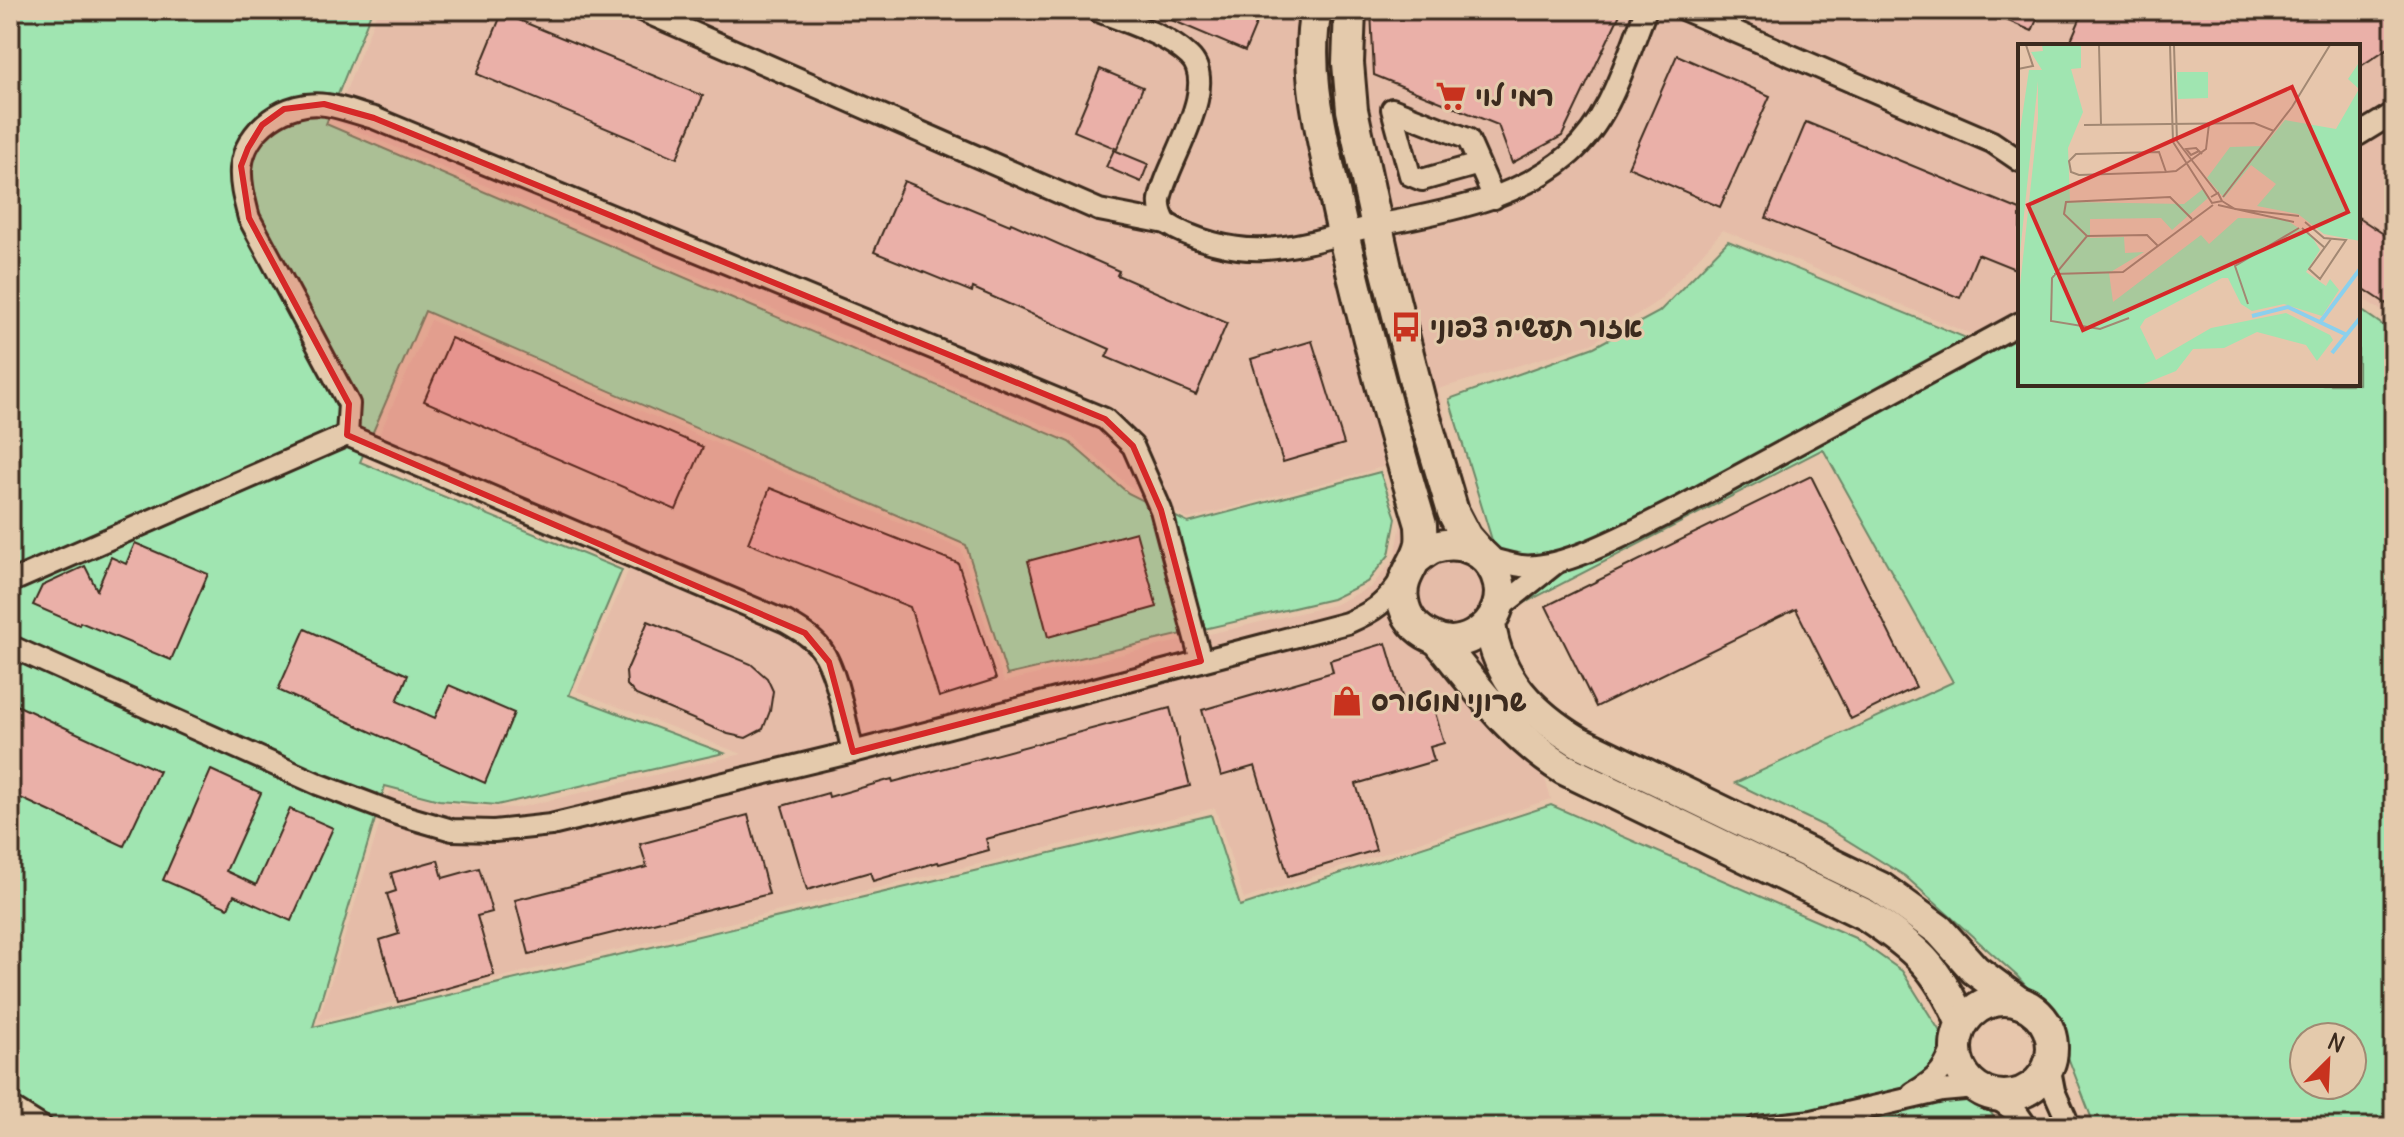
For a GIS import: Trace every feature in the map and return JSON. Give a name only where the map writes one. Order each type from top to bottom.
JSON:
[{"type":"street","points":[[641,10],[1099,210],[1166,223],[1192,236],[1238,247],[1264,249],[1433,215],[1494,198],[1539,177],[1592,131],[1610,100],[1646,10]]},
{"type":"street","points":[[1096,10],[1171,42],[1192,58],[1198,74],[1197,104],[1159,203],[1166,223]]},
{"type":"street","points":[[1316,10],[1313,64],[1318,115],[1343,234],[1387,410],[1421,525],[1421,542],[1402,591],[1408,616],[1430,636],[1489,705],[1538,753],[1564,769],[1866,915],[1918,952],[1951,996],[1959,1031],[1956,1056],[1964,1076],[2018,1114],[2027,1127]]},
{"type":"street","points":[[1350,10],[1348,63],[1352,110],[1377,226],[1420,401],[1453,512],[1466,537],[1493,566],[1499,582],[1492,643],[1501,667],[1513,685],[1556,728],[1579,742],[1881,888],[1939,930],[1975,970],[2034,1012],[2049,1032],[2052,1049],[2049,1065],[2054,1091],[2070,1127]]},
{"type":"street","points":[[1685,10],[1992,142],[2018,160]]},
{"type":"street","points":[[347,435],[349,404],[249,218],[242,189],[241,166],[248,148],[262,125],[284,109],[324,104],[374,118],[1105,419],[1133,446],[1161,510],[1201,661]]},
{"type":"street","points":[[2360,134],[2394,113]]},
{"type":"street","points":[[1479,164],[1494,198]]},
{"type":"street","points":[[10,646],[318,784],[397,814],[452,830],[494,831],[551,825],[853,752],[1347,623],[1370,613],[1386,601],[1410,567],[1433,547],[1458,544],[1482,555],[1521,566],[1544,565],[1563,559],[1681,507],[2018,324]]},
{"type":"street","points":[[10,582],[347,435],[786,622],[805,633],[821,647],[829,662],[853,752]]},
{"type":"street","points":[[1347,623],[1388,620],[1430,636],[1464,640],[1527,584],[1563,559]]},
{"type":"street","points":[[1904,1099],[1929,1085],[1945,1069],[1959,1031],[1973,1011],[1987,1003],[2020,1003]]},
{"type":"street","points":[[1757,1127],[1853,1113],[1942,1091],[2012,1096],[2028,1090],[2049,1065]]},
{"type":"street","points":[[10,1107],[42,1127]]},
{"type":"highlighted area","points":[[324,104],[374,118],[1105,419],[1133,446],[1161,510],[1201,661],[853,752],[829,662],[805,633],[347,435],[349,404],[249,218],[241,166],[248,148],[262,125],[284,109]]},
{"type":"shaded area","name":"אזור תעשיה צפוני","points":[[378,10],[2394,10],[2394,319],[2360,296],[2360,44],[2018,44],[2018,332],[1994,344],[1723,230],[1661,299],[1591,344],[1438,389],[1505,646],[1551,799],[1244,899],[1215,808],[319,1020],[390,791],[464,806],[517,808],[742,754],[577,691],[630,567],[368,459],[431,320],[961,549],[1004,682],[1334,605],[1371,587],[1395,558],[1402,518],[1390,465],[1188,519],[1130,487],[1072,437],[334,121]]},
{"type":"green space","points":[[10,10],[372,10],[326,124],[1069,442],[1128,493],[1188,523],[1380,472],[1396,518],[1389,555],[1367,582],[1332,599],[1007,675],[966,545],[425,311],[360,462],[622,570],[569,695],[724,753],[497,805],[439,800],[385,786],[313,1027],[1211,815],[1240,906],[1551,805],[1855,938],[1902,971],[2000,1127],[10,1127]]},
{"type":"green space","points":[[1728,241],[1993,349],[2018,336],[2018,386],[2360,386],[2360,309],[2394,333],[2394,1127],[2095,1127],[2052,1016],[2017,976],[1905,876],[1824,826],[1735,783],[1953,682],[1823,449],[1513,609],[1449,399],[1594,347],[1659,312]]},
{"type":"building","points":[[1148,10],[1262,10],[1245,51]]},
{"type":"building","points":[[1371,10],[1622,10],[1562,136],[1512,163],[1498,125],[1374,75]]},
{"type":"building","points":[[1982,10],[2041,10],[2032,31]]},
{"type":"building","points":[[2084,10],[2394,10],[2394,44],[2360,67],[2360,44],[2080,44],[2071,40]]},
{"type":"building","points":[[502,13],[703,96],[677,158],[477,74]]},
{"type":"building","points":[[1677,55],[1770,96],[1720,207],[1628,167]]},
{"type":"building","points":[[1100,69],[1143,87],[1117,149],[1074,131]]},
{"type":"building","points":[[1806,122],[2018,209],[2018,270],[1978,254],[1960,298],[1766,218]]},
{"type":"building","points":[[1114,150],[1148,164],[1141,182],[1106,167]]},
{"type":"building","points":[[904,181],[1011,223],[1119,271],[1117,275],[1227,323],[1196,395],[1106,357],[1110,349],[973,288],[972,292],[874,252]]},
{"type":"building","points":[[2360,218],[2394,241],[2394,309],[2360,286]]},
{"type":"building","points":[[451,338],[703,447],[676,510],[424,401]]},
{"type":"building","points":[[1312,341],[1344,444],[1283,462],[1251,359]]},
{"type":"building","points":[[1811,476],[1916,687],[1851,719],[1796,609],[1596,707],[1546,606]]},
{"type":"building","points":[[770,488],[958,563],[996,679],[939,697],[910,607],[748,543]]},
{"type":"building","points":[[1136,532],[1157,607],[1048,637],[1028,561]]},
{"type":"building","points":[[135,543],[208,574],[171,660],[33,605],[42,586],[85,566],[97,590],[111,557],[126,564]]},
{"type":"building","points":[[648,621],[751,664],[767,678],[773,691],[763,729],[746,738],[728,734],[636,695],[627,685],[626,672]]},
{"type":"building","points":[[305,629],[408,675],[397,701],[435,718],[449,685],[514,713],[485,783],[278,690]]},
{"type":"building","points":[[1386,643],[1403,700],[1429,692],[1444,743],[1430,747],[1434,761],[1356,784],[1376,850],[1288,876],[1255,766],[1221,776],[1202,710],[1333,672],[1330,660]]},
{"type":"building","points":[[10,702],[159,771],[124,846],[10,793]]},
{"type":"building","points":[[1170,708],[1190,786],[986,839],[989,850],[939,864],[873,881],[870,872],[807,890],[782,806],[828,793],[829,797],[892,779],[893,782]]},
{"type":"building","points":[[211,770],[261,793],[226,871],[256,885],[290,809],[333,828],[291,921],[234,895],[228,908],[163,880]]},
{"type":"building","points":[[748,815],[769,894],[529,954],[515,900],[647,867],[640,844]]},
{"type":"building","points":[[438,860],[443,878],[479,868],[492,912],[477,916],[494,975],[398,1002],[380,940],[399,934],[387,894],[396,891],[391,873]]},
{"type":"place","name":"רמי לוי","points":[[1451,96]]},
{"type":"place","name":"אזור תעשיה צפוני","points":[[1406,327]]},
{"type":"place","name":"שרוני מוטורס","points":[[1347,701]]}]
